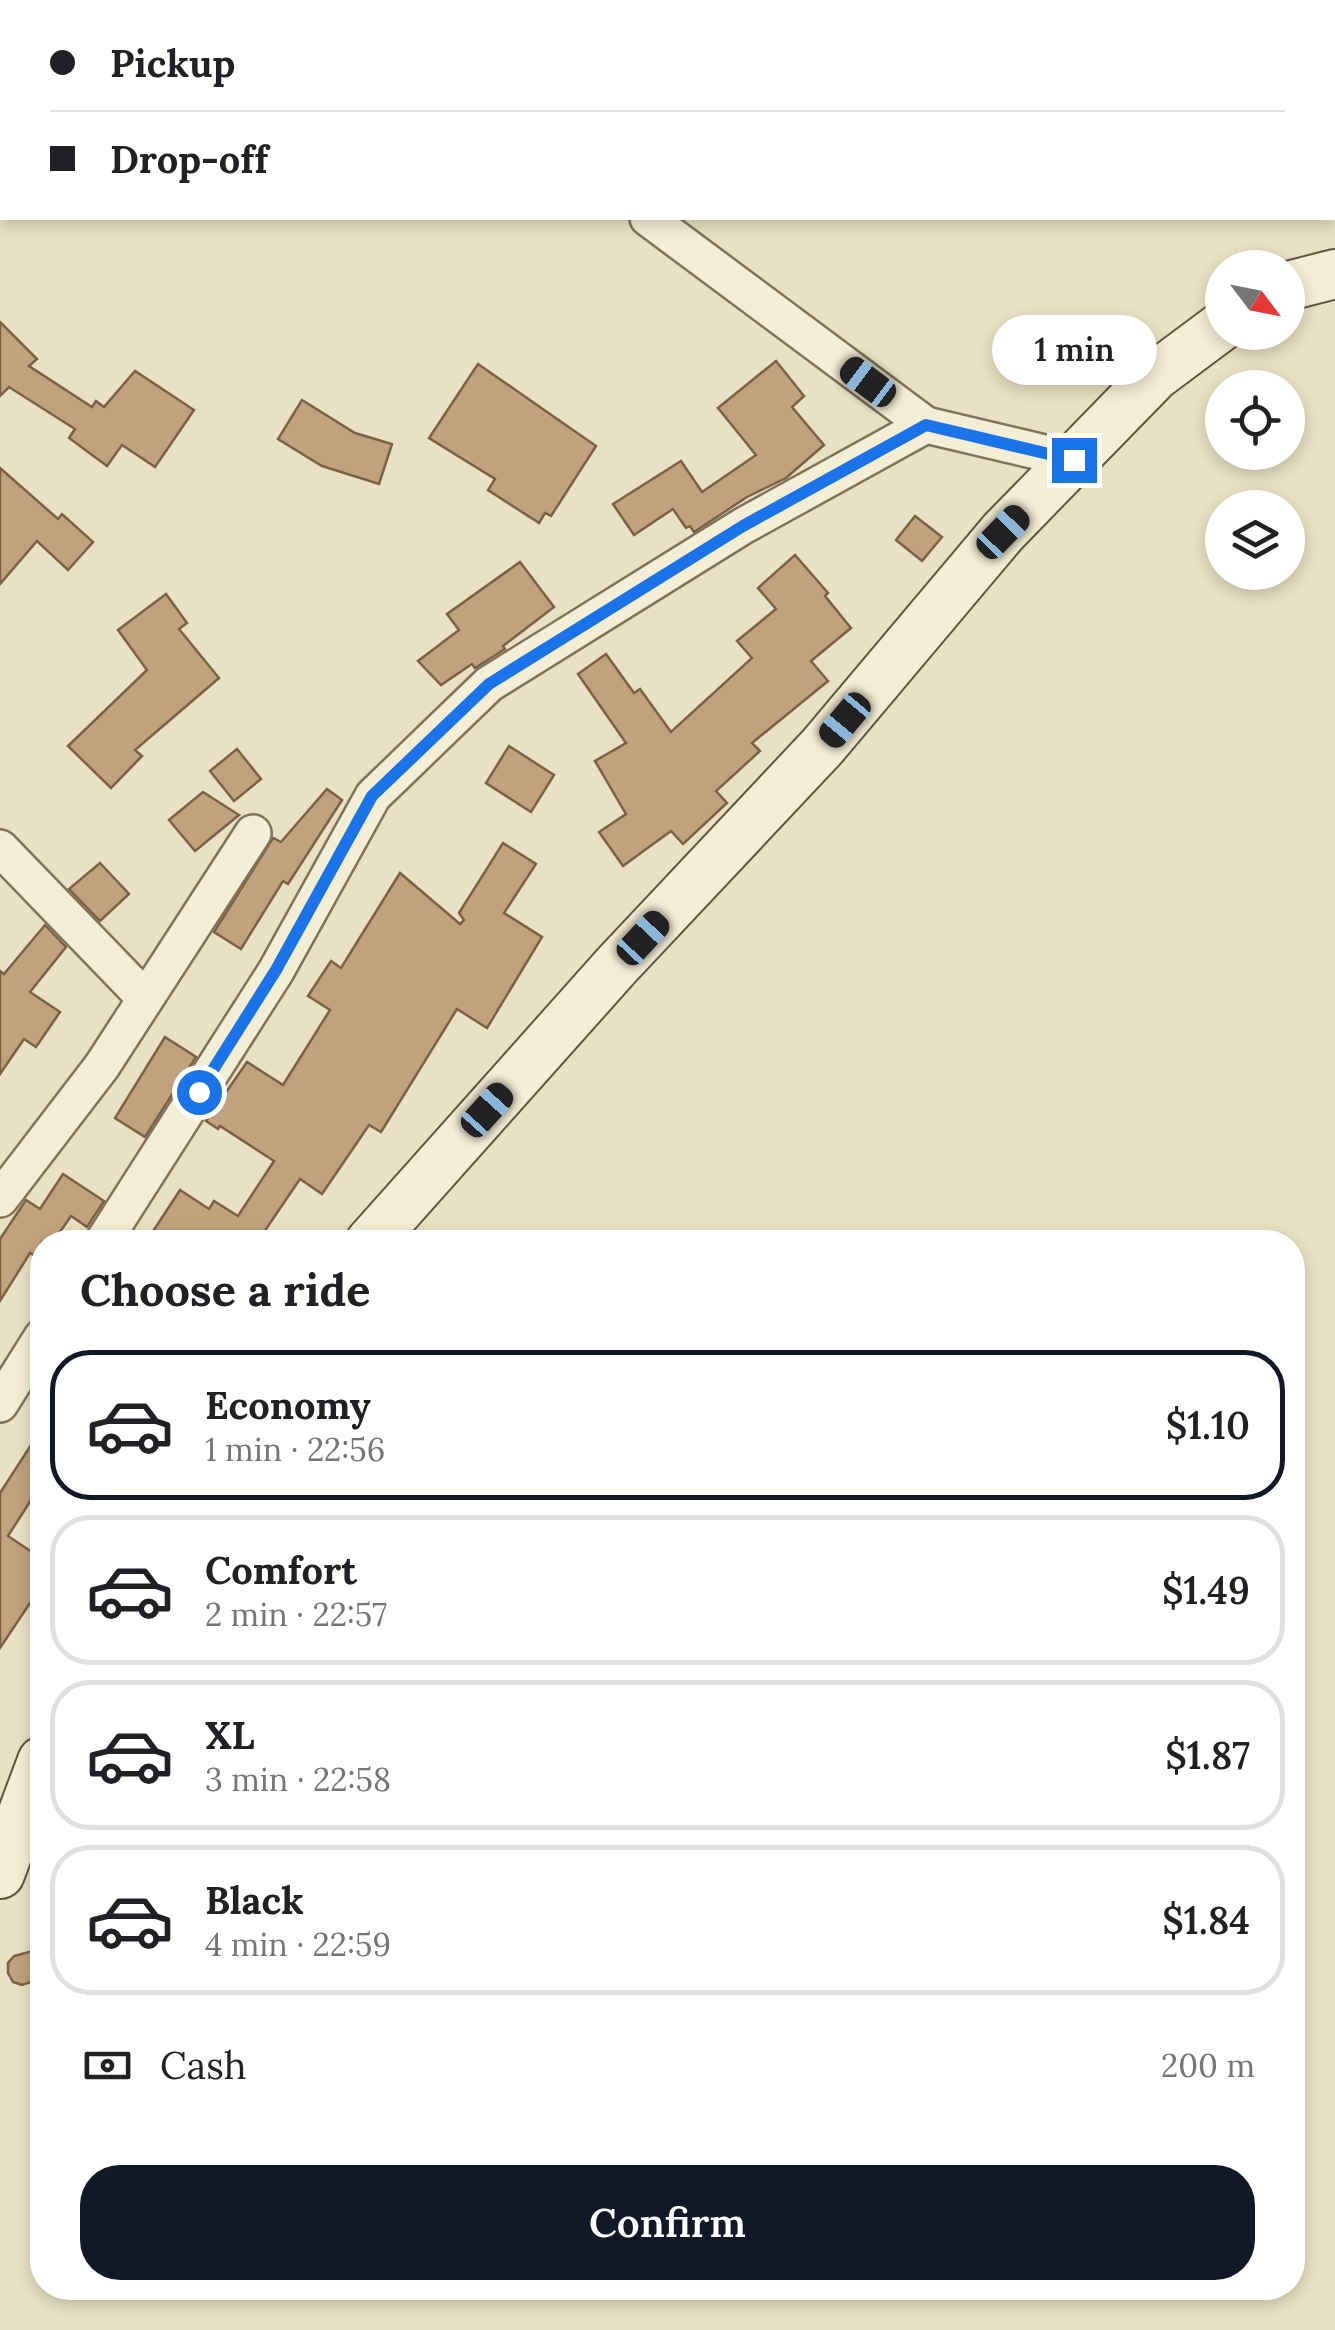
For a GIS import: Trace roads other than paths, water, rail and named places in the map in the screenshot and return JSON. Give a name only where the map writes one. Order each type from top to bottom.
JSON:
[{"type":"main road","points":[[1305,282],[1335,274]]},
{"type":"main road","points":[[381,1230],[617,965],[822,747],[1003,532],[1155,376],[1205,339]]},
{"type":"main road","points":[[0,1874],[30,1800]]},
{"type":"street","points":[[651,220],[926,425],[1074,460]]},
{"type":"street","points":[[111,1230],[276,970],[372,796],[489,684],[743,526],[926,425]]},
{"type":"street","points":[[5,1181],[102,1066],[253,832]]},
{"type":"street","points":[[0,848],[144,997]]},
{"type":"street","points":[[0,1404],[30,1356]]}]
